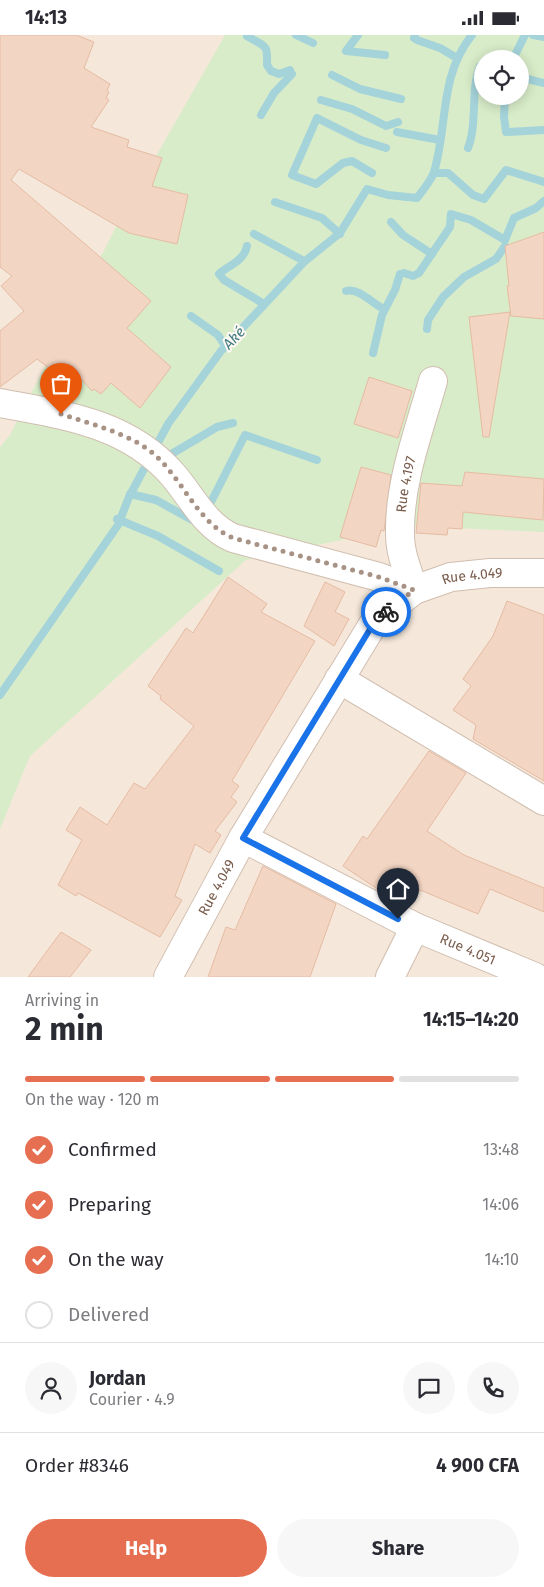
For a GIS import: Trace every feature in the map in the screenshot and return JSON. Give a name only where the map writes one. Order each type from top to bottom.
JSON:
[{"type":"street","name":"Rue 4.197","points":[[414,590],[403,554],[400,535],[402,499],[433,381]]},
{"type":"street","points":[[0,403],[61,414],[117,433],[147,449],[173,475],[212,525],[227,536],[379,577],[414,590]]},
{"type":"street","name":"Rue 4.049","points":[[168,977],[243,838],[375,621],[414,590],[451,577],[490,573],[544,573]]},
{"type":"street","points":[[339,679],[544,801]]},
{"type":"street","name":"Rue 4.051","points":[[243,838],[415,927],[532,977]]},
{"type":"street","points":[[390,977],[415,927]]},
{"type":"shaded area","points":[[0,35],[544,35],[544,977],[0,977]]},
{"type":"green space","points":[[225,35],[544,35],[544,532],[408,526],[246,560],[30,756],[0,829],[0,447],[10,435],[118,223]]},
{"type":"building","points":[[0,35],[76,35],[94,42],[84,68],[110,84],[106,98],[109,100],[91,127],[129,140],[127,147],[162,158],[152,186],[188,195],[177,244],[129,233],[19,169],[11,180],[151,301],[127,328],[171,367],[140,408],[111,383],[101,394],[94,389],[92,391],[70,367],[62,378],[37,359],[0,387],[0,331],[24,311],[1,286],[12,276],[0,267]]},
{"type":"building","points":[[544,232],[544,319],[511,316],[505,246]]},
{"type":"building","points":[[510,312],[489,437],[483,437],[469,317]]},
{"type":"building","points":[[369,377],[412,391],[398,438],[354,424]]},
{"type":"building","points":[[361,467],[391,475],[384,531],[381,530],[376,547],[340,537]]},
{"type":"building","points":[[465,472],[544,479],[543,520],[463,512],[462,529],[448,528],[447,535],[416,533],[421,483],[462,486]]},
{"type":"building","points":[[228,577],[267,604],[261,612],[315,641],[232,781],[239,786],[231,797],[237,802],[215,831],[221,835],[210,853],[195,844],[175,896],[182,900],[160,937],[78,893],[76,896],[58,885],[82,840],[66,830],[80,807],[107,825],[134,783],[145,789],[194,726],[160,699],[161,696],[148,686],[186,628],[193,633]]},
{"type":"building","points":[[325,582],[345,592],[335,612],[349,619],[334,646],[304,626]]},
{"type":"building","points":[[507,601],[544,615],[544,781],[473,739],[476,725],[453,710],[471,686],[463,679],[493,636]]},
{"type":"building","points":[[429,751],[466,773],[427,831],[464,855],[544,888],[544,912],[490,889],[478,914],[420,890],[409,906],[385,894],[343,866],[363,836],[367,839]]},
{"type":"building","points":[[263,866],[336,904],[310,977],[208,977],[226,927],[235,930]]},
{"type":"building","points":[[61,932],[91,950],[70,977],[28,977]]},
{"type":"waterway","points":[[296,35],[313,43]]},
{"type":"waterway","points":[[358,35],[346,51],[385,55]]},
{"type":"waterway","points":[[415,35],[414,38],[417,40],[440,48],[457,58]]},
{"type":"waterway","name":"Aké","points":[[0,695],[118,525],[129,497],[168,424],[221,351],[304,262],[340,233],[367,189],[388,195],[417,198],[427,185],[434,172],[449,84],[454,67],[461,51],[472,35]]},
{"type":"waterway","points":[[518,50],[525,35]]},
{"type":"waterway","points":[[533,35],[544,37]]},
{"type":"waterway","points":[[247,36],[264,46],[267,53],[267,65],[271,71],[279,74],[290,70]]},
{"type":"waterway","points":[[261,115],[274,93],[292,74]]},
{"type":"waterway","points":[[332,75],[360,89],[401,99]]},
{"type":"waterway","points":[[529,79],[544,83]]},
{"type":"waterway","points":[[321,100],[352,109],[386,126],[398,122]]},
{"type":"waterway","points":[[468,148],[473,128],[474,105]]},
{"type":"waterway","points":[[505,105],[506,132],[544,130]]},
{"type":"waterway","points":[[372,173],[352,161],[343,163],[316,184],[292,175],[317,118],[361,140],[386,148]]},
{"type":"waterway","points":[[397,132],[440,140]]},
{"type":"waterway","points":[[435,173],[448,173],[473,195],[484,199],[506,170],[544,182]]},
{"type":"waterway","points":[[404,273],[413,276],[419,273],[450,227],[451,214],[471,220],[505,240],[514,218],[536,208],[544,201]]},
{"type":"waterway","points":[[275,202],[322,218],[340,234]]},
{"type":"waterway","points":[[391,222],[403,235],[432,254]]},
{"type":"waterway","points":[[254,234],[304,261]]},
{"type":"waterway","points":[[247,246],[243,255],[219,274],[224,280],[264,304]]},
{"type":"waterway","points":[[427,329],[428,320],[443,297],[464,277],[496,259],[505,246]]},
{"type":"waterway","points":[[373,353],[382,315],[395,290],[400,274]]},
{"type":"waterway","points":[[346,291],[355,291],[384,309]]},
{"type":"waterway","points":[[191,316],[218,335],[224,344]]},
{"type":"waterway","points":[[163,459],[217,427],[233,423]]},
{"type":"waterway","points":[[210,504],[245,435],[317,460]]},
{"type":"waterway","points":[[130,494],[156,500],[194,521]]},
{"type":"waterway","points":[[117,519],[158,536],[219,571]]},
{"type":"way so far","points":[[61,414],[117,433],[147,449],[173,475],[212,525],[222,533],[233,538],[379,577],[414,590],[386,612]]},
{"type":"route","points":[[386,612],[375,621],[243,838],[398,919]]}]
